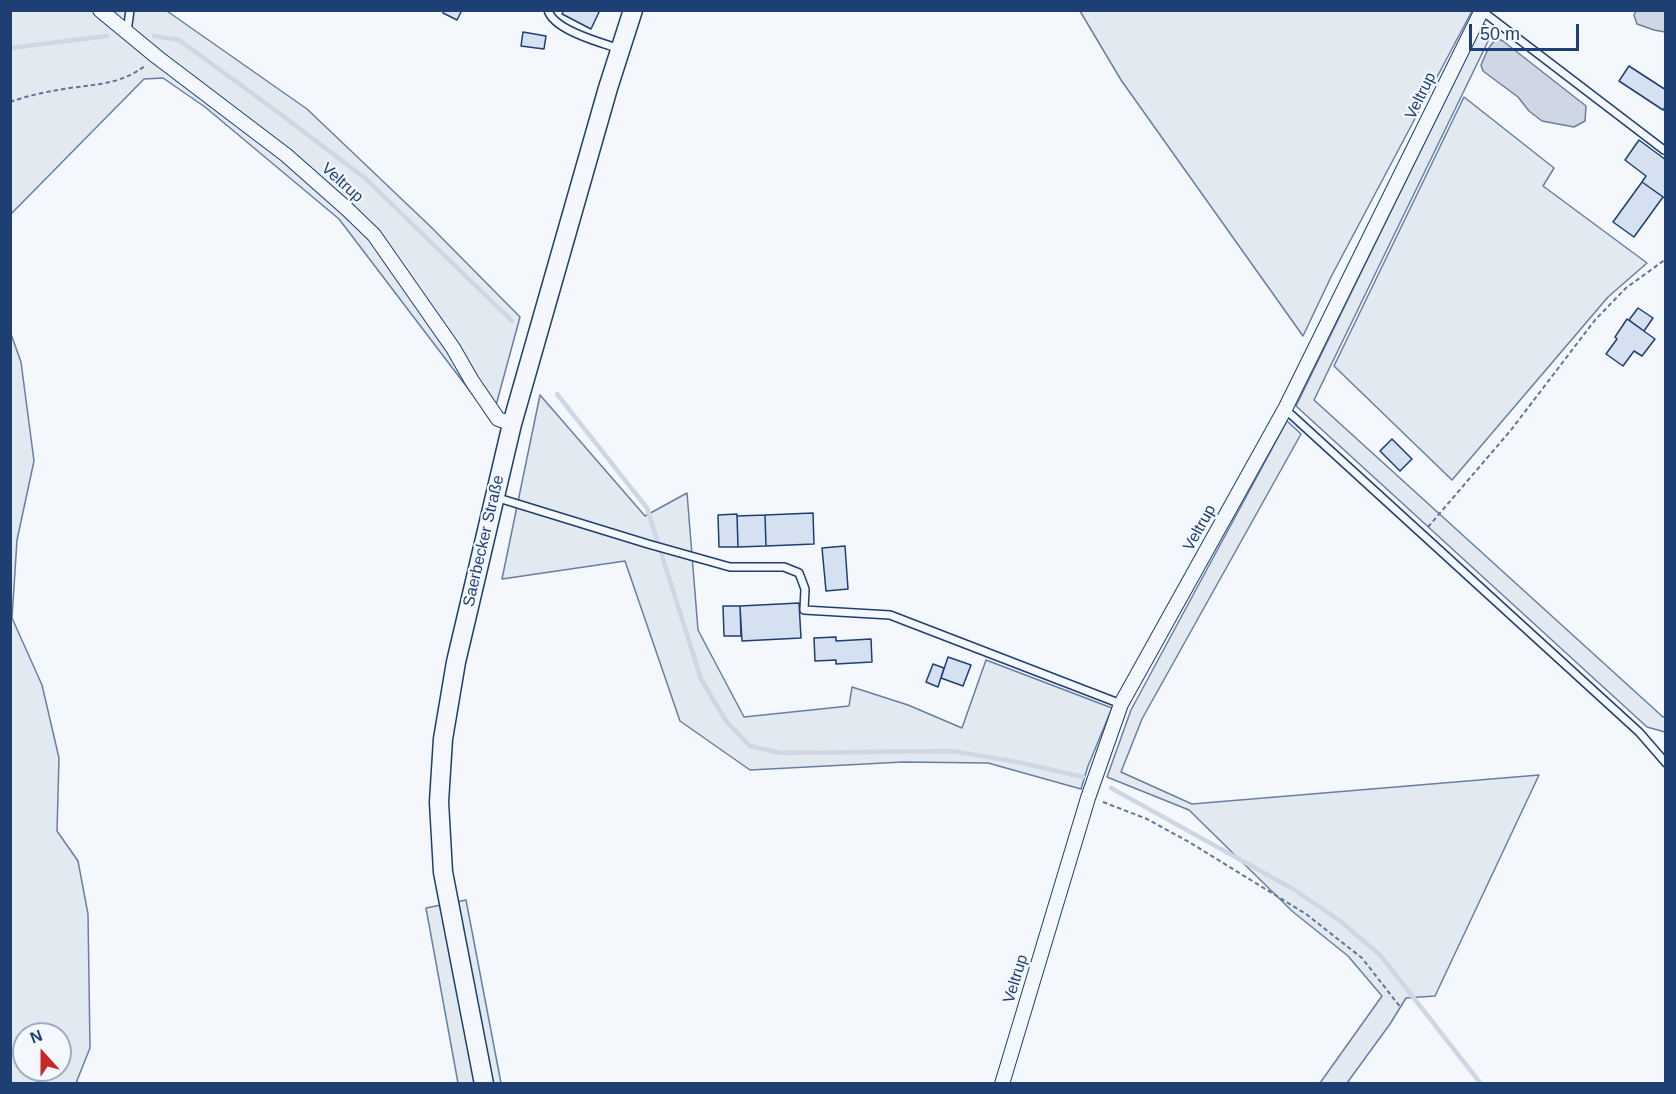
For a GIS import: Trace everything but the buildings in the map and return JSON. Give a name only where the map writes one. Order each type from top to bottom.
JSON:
[{"type":"main road","name":"Saerbecker Straße","points":[[484,1083],[443,872],[439,802],[442,739],[456,662],[512,424],[633,10]]},
{"type":"street","name":"Veltrup","points":[[100,10],[157,57],[286,155],[374,235],[453,348],[498,419],[512,424]]},
{"type":"street","name":"Veltrup","points":[[1002,1083],[1088,798],[1121,704],[1285,408],[1482,11]]},
{"type":"lane","points":[[127,32],[130,10]]},
{"type":"lane","points":[[548,10],[549,17],[557,23],[582,36],[620,49]]},
{"type":"lane","points":[[1482,11],[1664,150]]},
{"type":"lane","points":[[1285,408],[1639,732],[1665,762]]},
{"type":"lane","points":[[494,496],[730,567],[784,567],[799,573],[805,589],[804,610],[890,615],[1121,704]]},
{"type":"path","points":[[10,102],[49,92],[109,84],[142,68],[157,57]]},
{"type":"path","points":[[1422,533],[1510,430],[1595,320],[1626,288],[1665,259]]},
{"type":"path","points":[[1088,798],[1147,819],[1306,914],[1362,958],[1401,1008]]},
{"type":"shaded area","points":[[11,11],[167,11],[307,109],[431,227],[520,317],[492,420],[339,219],[205,107],[163,78],[144,79],[11,214]]},
{"type":"shaded area","points":[[1080,11],[1472,11],[1331,277],[1303,336],[1121,80]]},
{"type":"shaded area","points":[[1636,11],[1665,11],[1665,32],[1637,24],[1634,15]]},
{"type":"shaded area","points":[[1483,23],[1493,31],[1314,400],[1663,717],[1665,716],[1665,732],[1647,727],[1296,406]]},
{"type":"shaded area","points":[[1498,39],[1586,106],[1585,121],[1574,127],[1542,121],[1529,111],[1518,97],[1483,71],[1481,65],[1486,54],[1492,43]]},
{"type":"shaded area","points":[[1464,97],[1554,168],[1543,186],[1647,263],[1608,297],[1452,480],[1334,366]]},
{"type":"shaded area","points":[[11,334],[21,362],[34,461],[17,540],[12,618],[42,685],[59,758],[57,831],[78,861],[88,914],[90,1048],[76,1083],[11,1083]]},
{"type":"shaded area","points":[[540,395],[645,516],[687,493],[698,630],[744,717],[849,706],[852,687],[908,705],[962,728],[986,660],[1112,708],[1081,789],[988,763],[903,762],[750,770],[680,721],[625,561],[502,579]]},
{"type":"shaded area","points":[[1287,421],[1301,434],[1142,719],[1121,772],[1192,804],[1539,775],[1435,996],[1406,998],[1347,1083],[1320,1083],[1382,996],[1348,956],[1292,911],[1189,810],[1107,777],[1131,710]]},
{"type":"shaded area","points":[[466,900],[501,1083],[458,1083],[426,908]]},
{"type":"waterway","points":[[10,48],[107,36]]},
{"type":"waterway","points":[[154,36],[179,40],[366,179],[512,321]]},
{"type":"waterway","points":[[557,394],[647,508],[701,679],[726,721],[750,746],[781,753],[952,751],[1017,762],[1083,777]]},
{"type":"waterway","points":[[1111,788],[1293,889],[1339,920],[1381,956],[1481,1084]]}]
